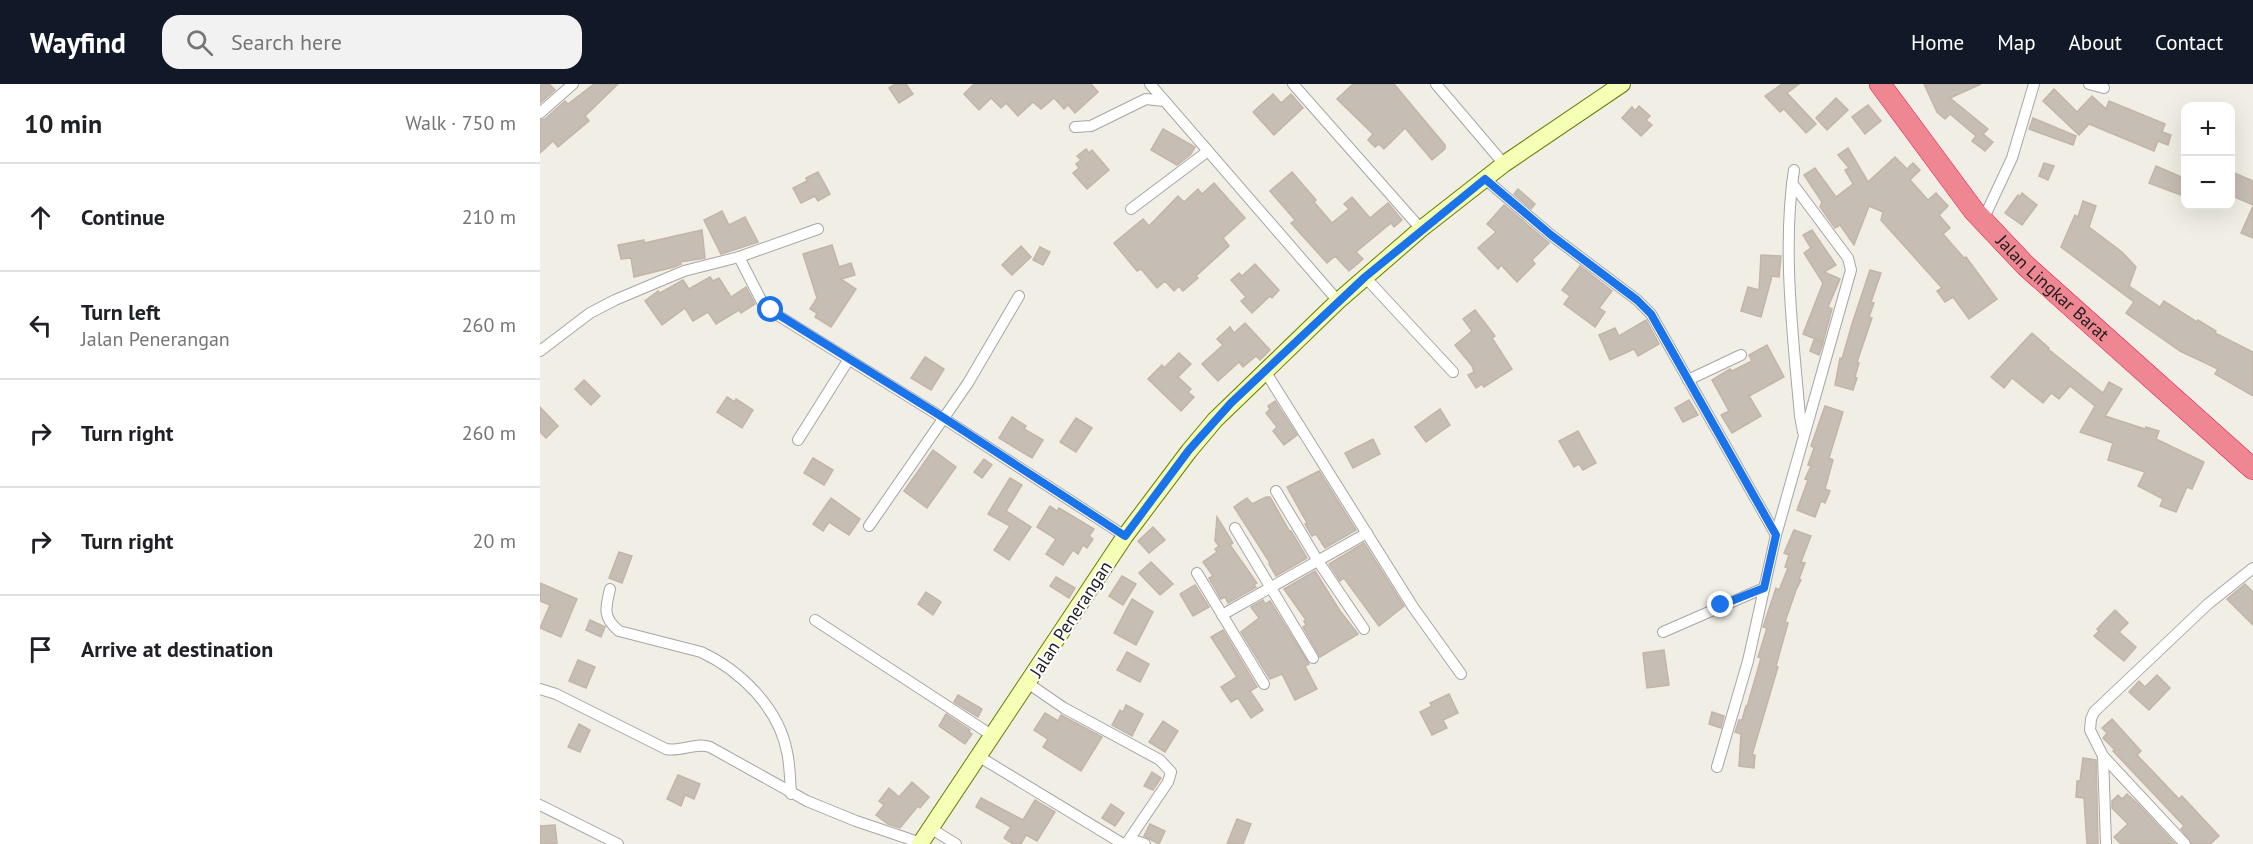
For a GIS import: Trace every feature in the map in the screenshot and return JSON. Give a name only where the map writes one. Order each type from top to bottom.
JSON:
[{"type":"highway","name":"Jalan Lingkar Barat","points":[[1880,84],[1983,220],[2026,266],[2253,469]]},
{"type":"street","points":[[540,113],[558,88],[573,84]]},
{"type":"street","points":[[1150,84],[1338,301]]},
{"type":"street","points":[[1293,84],[1421,229]]},
{"type":"street","points":[[1436,84],[1504,164]]},
{"type":"street","name":"Jalan Penerangan","points":[[921,844],[1125,536],[1189,450],[1231,403],[1338,301],[1421,229],[1504,164],[1622,84]]},
{"type":"street","points":[[1983,220],[2012,158],[2034,84]]},
{"type":"street","points":[[2089,84],[2104,88]]},
{"type":"street","points":[[1076,127],[1091,126],[1150,98],[1165,102]]},
{"type":"street","points":[[1131,209],[1208,151]]},
{"type":"street","points":[[1794,170],[1790,201],[1790,274],[1800,416],[1804,435]]},
{"type":"street","points":[[1485,179],[1551,235],[1637,300],[1651,314],[1776,535]]},
{"type":"street","points":[[1717,767],[1748,661],[1776,535],[1852,267],[1848,258],[1792,183]]},
{"type":"street","points":[[540,351],[590,313],[615,300],[684,272],[739,257],[818,229]]},
{"type":"street","points":[[739,257],[763,304],[1125,536]]},
{"type":"street","points":[[1365,277],[1453,372]]},
{"type":"street","points":[[869,526],[981,363],[1019,296]]},
{"type":"street","points":[[1688,380],[1741,355]]},
{"type":"street","points":[[798,440],[849,359]]},
{"type":"street","points":[[1265,371],[1413,607],[1461,674]]},
{"type":"street","points":[[1276,491],[1318,561],[1364,629]]},
{"type":"street","points":[[1234,528],[1313,658]]},
{"type":"street","points":[[1222,615],[1367,533]]},
{"type":"street","points":[[2185,844],[2103,756],[2091,736],[2091,719],[2094,712],[2208,604],[2253,568]]},
{"type":"street","points":[[1197,573],[1264,684]]},
{"type":"street","points":[[1663,632],[1764,588]]},
{"type":"street","points":[[610,589],[606,614],[609,623],[620,631],[710,656],[761,698],[777,723],[787,751],[791,794]]},
{"type":"street","points":[[815,620],[993,736]]},
{"type":"street","points":[[1029,684],[1064,708],[1160,760],[1171,772],[1168,782],[1126,842]]},
{"type":"street","points":[[540,689],[556,694],[666,749],[710,747],[791,794],[856,821],[921,844]]},
{"type":"street","points":[[978,756],[1126,842],[1145,844]]},
{"type":"street","points":[[2103,756],[2106,844]]},
{"type":"street","points":[[540,805],[618,844]]},
{"type":"street","points":[[930,828],[956,844]]},
{"type":"building","points":[[540,84],[549,84],[555,90],[540,103]]},
{"type":"building","points":[[594,84],[618,84],[585,116],[589,121],[558,147],[553,141],[540,153],[540,120],[545,119],[565,101],[568,104]]},
{"type":"building","points":[[895,84],[906,84],[913,94],[899,103],[889,88]]},
{"type":"building","points":[[974,84],[1091,84],[1098,92],[1075,113],[1068,105],[1064,109],[1054,98],[1041,109],[1033,102],[1018,116],[1006,103],[1001,108],[991,98],[979,110],[964,94]]},
{"type":"building","points":[[1353,84],[1394,84],[1445,145],[1445,149],[1432,160],[1405,128],[1384,149],[1379,144],[1375,147],[1368,140],[1373,134],[1337,99]]},
{"type":"building","points":[[1782,84],[1799,84],[1787,93],[1816,124],[1806,133],[1784,109],[1780,112],[1765,96]]},
{"type":"building","points":[[1924,84],[1981,84],[1950,98],[1988,129],[1983,134],[1993,142],[1985,151],[1972,141],[1976,136],[1950,114],[1945,119],[1937,112]]},
{"type":"building","points":[[2054,89],[2077,112],[2092,96],[2106,109],[2109,101],[2165,124],[2162,132],[2171,135],[2168,145],[2158,141],[2154,151],[2089,124],[2079,135],[2043,101]]},
{"type":"building","points":[[1273,94],[1281,103],[1291,94],[1303,108],[1274,135],[1253,112]]},
{"type":"building","points":[[1836,98],[1848,110],[1827,130],[1816,118]]},
{"type":"building","points":[[1868,105],[1881,121],[1865,134],[1852,117]]},
{"type":"building","points":[[1639,106],[1650,116],[1646,120],[1652,125],[1641,136],[1622,118],[1632,107],[1635,111]]},
{"type":"building","points":[[2033,118],[2076,136],[2073,145],[2029,129]]},
{"type":"building","points":[[1163,129],[1195,147],[1191,154],[1177,165],[1151,150]]},
{"type":"building","points":[[1848,148],[1868,182],[1895,157],[1907,169],[1913,163],[1920,170],[1910,180],[1928,200],[1936,193],[1948,206],[1939,215],[1950,228],[1943,234],[1964,258],[1966,257],[1997,299],[1969,319],[1953,297],[1945,302],[1937,291],[1942,288],[1881,220],[1883,212],[1869,206],[1854,245],[1840,225],[1835,228],[1820,207],[1822,202],[1804,175],[1815,168],[1836,197],[1853,184],[1845,170],[1849,168],[1838,155]]},
{"type":"building","points":[[1086,149],[1089,153],[1092,150],[1109,170],[1087,189],[1073,173],[1079,168],[1076,164],[1081,160],[1077,156]]},
{"type":"building","points":[[2044,163],[2054,166],[2048,180],[2039,176]]},
{"type":"building","points":[[2156,166],[2181,177],[2181,195],[2149,183]]},
{"type":"building","points":[[818,172],[830,194],[818,201],[815,196],[801,203],[793,188]]},
{"type":"building","points":[[1292,172],[1332,223],[1349,209],[1344,204],[1352,197],[1370,218],[1388,203],[1402,220],[1394,227],[1391,223],[1356,252],[1363,259],[1349,271],[1335,256],[1327,263],[1291,223],[1295,220],[1270,191]]},
{"type":"building","points":[[2235,173],[2253,181],[2253,205],[2235,197]]},
{"type":"building","points":[[1214,183],[1245,218],[1223,238],[1229,246],[1183,291],[1179,286],[1174,291],[1165,281],[1157,288],[1141,269],[1137,271],[1114,243],[1143,219],[1149,226],[1178,196],[1184,202],[1198,189],[1202,194]]},
{"type":"building","points":[[1518,189],[1535,204],[1531,209],[1514,194]]},
{"type":"building","points":[[2022,193],[2037,205],[2022,225],[2005,213]]},
{"type":"building","points":[[2083,201],[2096,206],[2089,227],[2122,252],[2136,267],[2129,286],[2160,307],[2164,301],[2216,331],[2215,333],[2253,352],[2253,396],[2215,374],[2218,369],[2180,351],[2126,313],[2134,302],[2061,247],[2075,215],[2078,217]]},
{"type":"building","points":[[1504,205],[1549,243],[1532,260],[1535,264],[1517,282],[1501,265],[1498,269],[1478,248],[1496,232],[1487,224]]},
{"type":"building","points":[[2253,206],[2253,238],[2241,233]]},
{"type":"building","points":[[722,211],[729,225],[745,217],[758,242],[721,254],[704,220]]},
{"type":"building","points":[[702,230],[705,258],[680,262],[681,264],[674,267],[634,277],[631,258],[621,259],[618,245],[644,240],[644,243]]},
{"type":"building","points":[[1812,230],[1836,265],[1824,272],[1840,279],[1828,307],[1832,309],[1823,342],[1803,334],[1823,283],[1804,253],[1811,248],[1803,235]]},
{"type":"building","points":[[832,245],[839,267],[851,263],[855,275],[841,279],[856,289],[831,327],[815,317],[817,313],[810,309],[817,298],[803,254]]},
{"type":"building","points":[[1021,246],[1031,257],[1012,275],[1002,265]]},
{"type":"building","points":[[1040,247],[1050,252],[1043,265],[1033,260]]},
{"type":"building","points":[[1761,255],[1781,256],[1779,277],[1772,276],[1761,317],[1741,311],[1748,287],[1759,290]]},
{"type":"building","points":[[1255,264],[1279,290],[1252,313],[1241,301],[1246,297],[1231,280],[1239,273],[1242,276]]},
{"type":"building","points":[[1580,266],[1612,291],[1599,308],[1605,312],[1595,327],[1564,304],[1570,296],[1562,290]]},
{"type":"building","points":[[1870,270],[1881,273],[1871,302],[1874,303],[1869,317],[1872,318],[1857,362],[1859,363],[1855,377],[1857,378],[1853,390],[1835,385],[1840,358],[1842,359]]},
{"type":"building","points":[[710,277],[713,281],[719,278],[731,297],[746,287],[755,304],[741,313],[739,310],[716,324],[708,312],[693,321],[685,308],[662,325],[645,301],[658,291],[660,293],[683,280],[689,289]]},
{"type":"building","points":[[1475,310],[1495,336],[1492,338],[1512,369],[1484,387],[1482,384],[1476,388],[1468,375],[1474,372],[1472,366],[1455,345],[1472,331],[1463,319]]},
{"type":"building","points":[[1646,320],[1659,344],[1638,356],[1634,349],[1610,360],[1599,335],[1615,328],[1619,336]]},
{"type":"building","points":[[1245,323],[1270,350],[1260,360],[1256,356],[1243,367],[1239,362],[1218,381],[1202,364],[1223,345],[1217,339],[1230,327],[1234,333]]},
{"type":"building","points":[[2032,333],[2048,349],[2103,393],[2109,382],[2122,389],[2105,416],[2145,429],[2146,427],[2159,431],[2156,439],[2204,462],[2192,489],[2187,487],[2176,512],[2160,506],[2163,499],[2138,486],[2145,472],[2108,460],[2113,443],[2080,432],[2095,406],[2070,386],[2059,399],[2051,393],[2043,403],[2012,378],[2004,388],[1991,377]]},
{"type":"building","points":[[1814,340],[1823,343],[1819,355],[1810,351]]},
{"type":"building","points":[[1767,345],[1784,377],[1749,396],[1761,416],[1732,433],[1721,415],[1729,411],[1712,380],[1730,369],[1732,371],[1752,361],[1749,355]]},
{"type":"building","points":[[1179,353],[1191,364],[1178,377],[1191,389],[1188,392],[1194,397],[1181,411],[1148,379],[1162,365],[1164,368]]},
{"type":"building","points":[[925,357],[944,369],[931,390],[911,378]]},
{"type":"building","points":[[584,380],[600,396],[591,405],[575,389]]},
{"type":"building","points":[[727,397],[735,402],[736,399],[753,410],[742,428],[717,412]]},
{"type":"building","points":[[1689,400],[1698,415],[1683,422],[1675,408]]},
{"type":"building","points":[[1275,401],[1297,435],[1284,445],[1273,431],[1277,427],[1266,413],[1270,409],[1268,406]]},
{"type":"building","points":[[1825,406],[1843,412],[1829,458],[1833,460],[1825,489],[1830,491],[1825,503],[1821,501],[1815,517],[1797,510],[1808,480],[1805,479],[1811,466],[1808,465],[1814,448],[1811,446]]},
{"type":"building","points":[[540,407],[558,426],[546,438],[540,432]]},
{"type":"building","points":[[1440,409],[1450,425],[1426,442],[1415,427]]},
{"type":"building","points":[[1012,417],[1026,426],[1024,429],[1043,440],[1032,458],[999,438]]},
{"type":"building","points":[[1076,418],[1092,428],[1076,452],[1060,442]]},
{"type":"building","points":[[1578,431],[1596,463],[1583,470],[1579,464],[1574,467],[1559,441]]},
{"type":"building","points":[[1373,439],[1380,454],[1353,468],[1345,453]]},
{"type":"building","points":[[933,450],[956,467],[927,508],[904,491]]},
{"type":"building","points":[[813,458],[833,470],[824,485],[804,473]]},
{"type":"building","points":[[984,459],[992,465],[982,478],[974,472]]},
{"type":"building","points":[[1319,471],[1356,530],[1325,548],[1316,534],[1312,536],[1287,487]]},
{"type":"building","points":[[1010,478],[1022,485],[1006,511],[1031,527],[1009,560],[994,550],[1010,526],[988,514]]},
{"type":"building","points":[[1270,497],[1307,558],[1276,576],[1234,507],[1247,498],[1252,504]]},
{"type":"building","points":[[831,498],[860,519],[849,535],[829,522],[823,531],[813,524]]},
{"type":"building","points":[[1050,506],[1057,511],[1059,508],[1094,529],[1089,536],[1093,539],[1087,548],[1083,545],[1078,554],[1073,550],[1063,565],[1046,554],[1056,539],[1037,527]]},
{"type":"building","points":[[1217,517],[1233,543],[1230,545],[1257,583],[1254,585],[1256,587],[1228,603],[1225,597],[1221,599],[1209,578],[1213,576],[1203,562],[1217,552],[1215,549],[1219,546],[1215,541]]},
{"type":"building","points":[[1153,527],[1165,540],[1149,553],[1138,541]]},
{"type":"building","points":[[1794,530],[1811,536],[1801,562],[1805,563],[1785,622],[1788,623],[1776,666],[1778,667],[1752,755],[1755,755],[1754,768],[1739,766],[1741,734],[1735,732],[1747,707],[1761,658],[1758,657],[1767,628],[1763,627],[1776,588],[1779,590],[1788,568],[1785,567],[1789,555],[1784,553]]},
{"type":"building","points":[[1364,543],[1404,606],[1379,626],[1344,578],[1340,581],[1329,564]]},
{"type":"building","points":[[619,552],[632,556],[622,583],[609,578]]},
{"type":"building","points":[[1151,562],[1173,584],[1160,595],[1139,573]]},
{"type":"building","points":[[1315,571],[1340,611],[1358,634],[1320,657],[1303,627],[1306,625],[1304,621],[1306,620],[1284,589]]},
{"type":"building","points":[[1122,576],[1136,584],[1123,605],[1109,596]]},
{"type":"building","points":[[1056,577],[1075,588],[1069,598],[1050,586]]},
{"type":"building","points":[[540,583],[577,599],[561,637],[540,628],[550,605],[540,601]]},
{"type":"building","points":[[2245,584],[2253,592],[2253,625],[2227,599]]},
{"type":"building","points":[[1195,585],[1209,607],[1193,616],[1180,594]]},
{"type":"building","points":[[926,592],[941,602],[933,615],[918,604]]},
{"type":"building","points":[[1132,599],[1153,612],[1136,645],[1114,633]]},
{"type":"building","points":[[1263,600],[1265,604],[1270,601],[1309,664],[1305,666],[1317,689],[1295,700],[1282,674],[1270,679],[1241,632],[1259,618],[1251,607]]},
{"type":"building","points":[[2115,610],[2128,623],[2119,632],[2136,647],[2124,661],[2094,636],[2099,631],[2097,629]]},
{"type":"building","points":[[590,620],[605,627],[601,637],[586,630]]},
{"type":"building","points":[[1223,630],[1257,687],[1250,691],[1263,710],[1251,718],[1238,698],[1231,702],[1221,687],[1237,677],[1211,637]]},
{"type":"building","points":[[1664,650],[1669,685],[1647,688],[1643,653]]},
{"type":"building","points":[[1127,652],[1149,664],[1140,682],[1117,670]]},
{"type":"building","points":[[578,660],[595,667],[586,688],[569,681]]},
{"type":"building","points":[[2157,675],[2170,688],[2149,710],[2129,692],[2139,681],[2145,687]]},
{"type":"building","points":[[1449,694],[1458,713],[1443,720],[1447,728],[1432,735],[1420,712],[1432,706],[1430,703]]},
{"type":"building","points":[[958,695],[982,709],[978,717],[954,702]]},
{"type":"building","points":[[1126,705],[1143,714],[1132,736],[1112,725],[1120,710],[1123,712]]},
{"type":"building","points":[[1712,712],[1724,716],[1721,728],[1709,724]]},
{"type":"building","points":[[1045,713],[1058,721],[1061,715],[1102,737],[1081,771],[1043,747],[1048,739],[1034,730]]},
{"type":"building","points":[[946,714],[970,730],[972,734],[965,744],[939,726]]},
{"type":"building","points":[[2112,719],[2141,751],[2137,755],[2179,799],[2182,796],[2219,836],[2210,844],[2192,844],[2181,829],[2184,826],[2113,751],[2115,750],[2103,738],[2107,733],[2102,728]]},
{"type":"building","points":[[1163,721],[1178,731],[1165,752],[1149,742]]},
{"type":"building","points":[[579,724],[590,730],[580,752],[568,747]]},
{"type":"building","points":[[2083,758],[2096,760],[2098,844],[2087,844],[2084,798],[2076,797],[2077,781],[2080,781]]},
{"type":"building","points":[[1152,772],[1161,778],[1153,790],[1144,786]]},
{"type":"building","points":[[678,775],[700,784],[694,799],[685,795],[681,806],[667,799]]},
{"type":"building","points":[[912,782],[929,797],[920,808],[918,806],[900,828],[888,824],[876,815],[884,805],[879,801],[889,788],[899,797]]},
{"type":"building","points":[[2127,794],[2175,844],[2121,844],[2114,837],[2128,824],[2112,808],[2112,801],[2118,795],[2122,799]]},
{"type":"building","points":[[981,798],[1023,820],[1035,800],[1055,812],[1037,841],[1026,835],[1021,844],[1013,844],[1004,838],[1011,827],[976,807]]},
{"type":"building","points":[[1111,804],[1124,813],[1115,826],[1102,818]]},
{"type":"building","points":[[1237,819],[1251,824],[1243,844],[1227,844]]},
{"type":"building","points":[[1150,824],[1165,831],[1159,844],[1144,836]]},
{"type":"building","points":[[555,825],[557,843],[540,844],[540,826]]},
{"type":"route","points":[[771,310],[944,418],[1125,536],[1189,450],[1231,403],[1365,277],[1485,179],[1551,235],[1637,300],[1651,314],[1776,535],[1764,588],[1721,605]]}]
